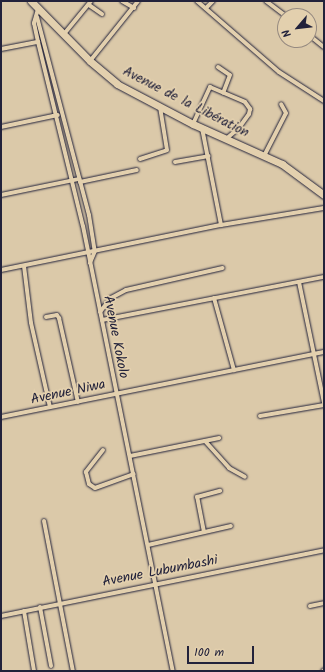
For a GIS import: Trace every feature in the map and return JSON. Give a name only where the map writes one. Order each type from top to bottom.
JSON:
[{"type":"highway","name":"Avenue de la Libération","points":[[31,1],[37,13],[64,34],[90,61],[117,84],[202,128],[264,156],[306,180],[324,195]]},
{"type":"street","points":[[122,1],[134,8]]},
{"type":"street","points":[[90,61],[134,8],[138,1]]},
{"type":"street","points":[[197,1],[279,72],[324,101]]},
{"type":"street","points":[[206,8],[213,1]]},
{"type":"street","points":[[266,1],[277,9]]},
{"type":"street","points":[[64,34],[90,3],[102,14]]},
{"type":"street","name":"Avenue Kokolo","points":[[37,13],[34,23],[73,180],[173,671]]},
{"type":"street","points":[[37,13],[80,180],[95,251],[90,264]]},
{"type":"street","points":[[1,49],[38,42]]},
{"type":"street","points":[[218,67],[230,75],[223,93]]},
{"type":"street","points":[[194,124],[209,89],[245,102],[250,109],[243,123],[226,139]]},
{"type":"street","points":[[264,156],[286,113],[281,104]]},
{"type":"street","points":[[140,159],[167,150],[160,107]]},
{"type":"street","points":[[1,127],[62,114]]},
{"type":"street","points":[[202,128],[221,225]]},
{"type":"street","points":[[175,162],[208,156]]},
{"type":"street","points":[[1,194],[73,180],[137,170]]},
{"type":"street","points":[[1,270],[221,225],[324,208]]},
{"type":"street","points":[[24,266],[31,323],[50,407]]},
{"type":"street","points":[[100,312],[112,298],[126,290],[223,268]]},
{"type":"street","points":[[102,320],[324,277]]},
{"type":"street","points":[[260,416],[324,404],[315,354],[299,282]]},
{"type":"street","points":[[214,298],[234,370]]},
{"type":"street","points":[[46,317],[56,315],[59,318],[78,402]]},
{"type":"street","name":"Avenue Niwa","points":[[1,417],[324,352]]},
{"type":"street","points":[[130,456],[219,438]]},
{"type":"street","points":[[205,441],[229,468],[245,477]]},
{"type":"street","points":[[102,450],[86,472],[89,484],[95,488],[134,474]]},
{"type":"street","points":[[204,532],[197,497],[220,491]]},
{"type":"street","points":[[44,521],[73,671]]},
{"type":"street","points":[[148,545],[231,526]]},
{"type":"street","name":"Avenue Lubumbashi","points":[[1,616],[60,602],[324,550]]},
{"type":"street","points":[[310,606],[324,603]]},
{"type":"street","points":[[40,607],[51,666]]},
{"type":"street","points":[[24,611],[34,671]]}]
